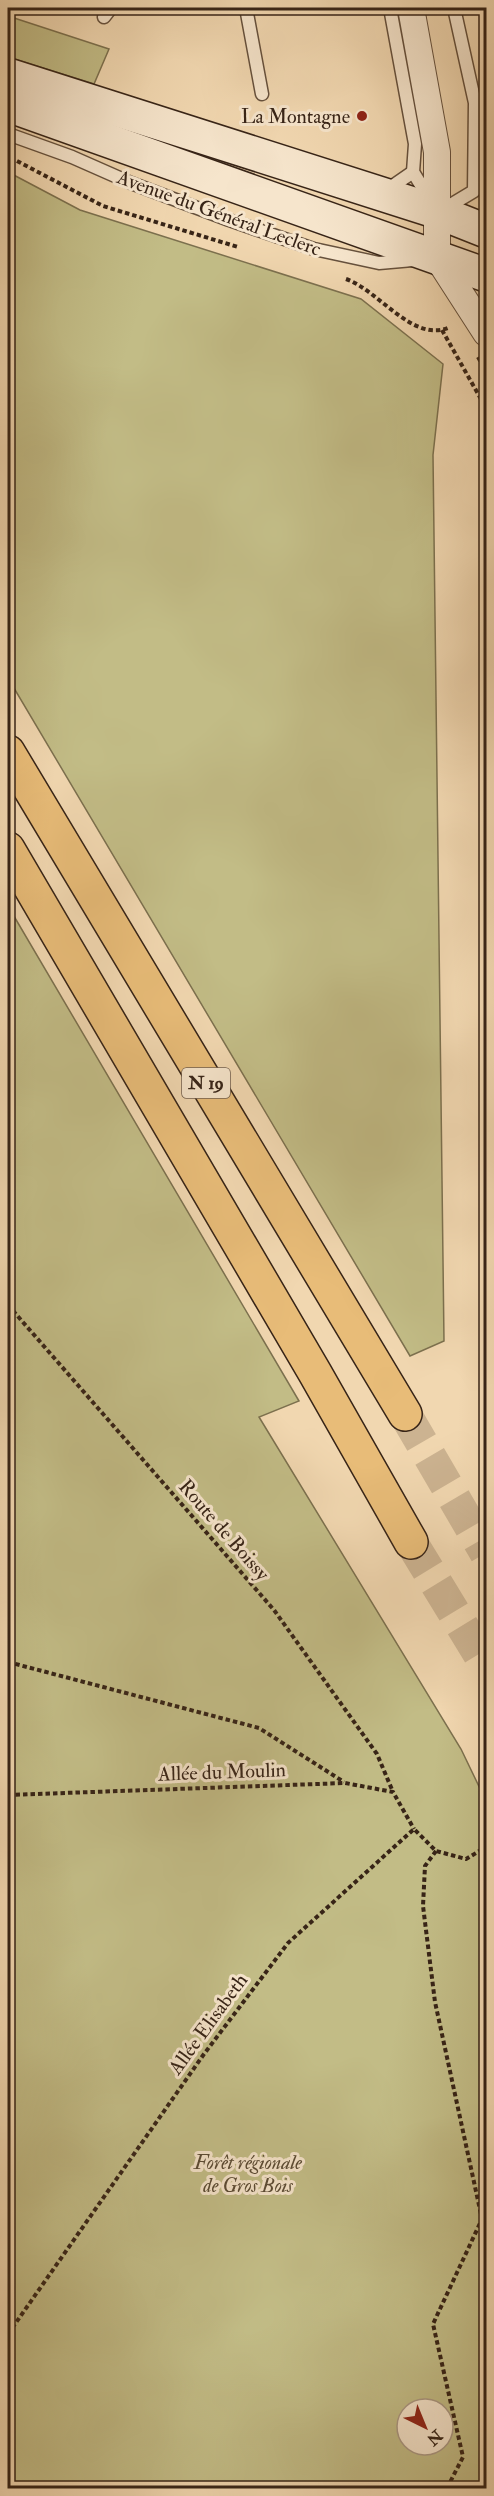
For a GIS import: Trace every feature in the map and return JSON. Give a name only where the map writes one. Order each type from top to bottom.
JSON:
[{"type":"highway","name":"N 19","points":[[8,752],[405,1414]]},
{"type":"highway","name":"N 19","points":[[8,849],[309,1363],[411,1542]]},
{"type":"main road","points":[[8,75],[438,212],[486,231]]},
{"type":"main road","points":[[8,105],[437,257]]},
{"type":"main road","name":"Avenue du Général Leclerc","points":[[437,257],[486,275]]},
{"type":"street","points":[[411,8],[437,152],[437,257],[486,333]]},
{"type":"lane","points":[[246,8],[262,94]]},
{"type":"lane","points":[[390,8],[415,144],[413,172],[438,212],[474,191],[476,103],[454,8]]},
{"type":"lane","points":[[476,103],[486,115]]},
{"type":"lane","name":"Avenue du Général Leclerc","points":[[8,134],[72,157],[131,183],[218,216],[314,249],[379,263],[437,257]]},
{"type":"lane","points":[[381,194],[413,172]]},
{"type":"path","points":[[8,155],[103,206],[245,249]]},
{"type":"path","points":[[340,277],[364,287],[413,326],[431,331]]},
{"type":"path","points":[[442,330],[486,408]]},
{"type":"path","name":"Route de Boissy","points":[[8,1305],[274,1610],[377,1754],[393,1791]]},
{"type":"path","points":[[8,1662],[259,1728],[345,1783]]},
{"type":"path","name":"Allée du Moulin","points":[[8,1795],[345,1783],[393,1791]]},
{"type":"path","points":[[393,1791],[414,1829],[436,1851],[466,1859],[486,1847]]},
{"type":"path","name":"Allée Elisabeth","points":[[8,2334],[204,2054],[288,1943],[414,1829]]},
{"type":"path","points":[[436,1851],[425,1866],[423,1906],[435,2002],[482,2218],[433,2324],[462,2457],[447,2488]]},
{"type":"green space","points":[[8,16],[109,49],[94,84],[8,57]]},
{"type":"green space","points":[[8,172],[80,210],[361,299],[443,364],[433,455],[444,1341],[410,1356],[8,678]]},
{"type":"green space","name":"Forêt régionale de Gros Bois","points":[[8,906],[299,1401],[259,1417],[461,1749],[486,1801],[486,2488],[8,2488]]},
{"type":"tunnel","points":[[405,1414],[486,1553]]},
{"type":"tunnel","points":[[411,1542],[486,1665]]},
{"type":"place","name":"La Montagne","points":[[362,116]]}]
